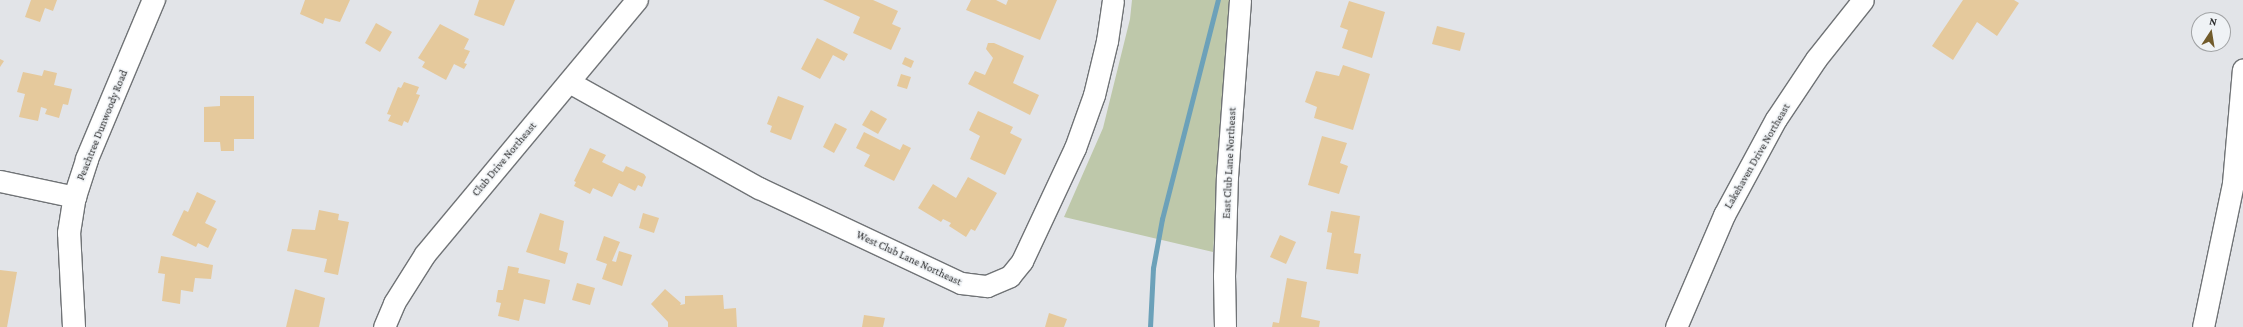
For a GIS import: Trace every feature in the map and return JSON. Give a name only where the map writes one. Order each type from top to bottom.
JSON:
[{"type":"main road","name":"Peachtree Dunwoody Road","points":[[74,327],[70,233],[75,197],[86,159],[154,0]]},
{"type":"street","name":"Club Drive Northeast","points":[[384,327],[394,303],[425,254],[637,0]]},
{"type":"street","name":"West Club Lane Northeast","points":[[569,82],[759,188],[961,283],[987,286],[1010,276],[1022,261],[1075,148],[1094,96],[1107,41],[1113,0]]},
{"type":"street","name":"East Club Lane Northeast","points":[[1225,327],[1224,276],[1227,177],[1240,0]]},
{"type":"street","name":"Lakehaven Drive Northeast","points":[[1676,327],[1708,249],[1754,159],[1816,59],[1863,0]]},
{"type":"street","points":[[2203,327],[2233,183],[2243,69]]},
{"type":"street","points":[[0,181],[75,197]]},
{"type":"green space","points":[[1132,0],[1232,0],[1213,252],[1064,217],[1103,128],[1130,19]]},
{"type":"building","points":[[31,0],[57,0],[53,11],[45,8],[40,22],[25,17]]},
{"type":"building","points":[[305,0],[350,0],[340,22],[325,18],[323,24],[300,14]]},
{"type":"building","points":[[479,0],[515,0],[504,26],[474,15]]},
{"type":"building","points":[[823,0],[873,0],[898,11],[892,24],[901,28],[891,50],[853,33],[860,17]]},
{"type":"building","points":[[971,0],[996,0],[1006,5],[1008,0],[1057,0],[1040,40],[966,10]]},
{"type":"building","points":[[1963,0],[2014,0],[2019,3],[1997,36],[1977,22],[1953,60],[1932,46]]},
{"type":"building","points":[[1349,1],[1385,12],[1372,58],[1342,48],[1348,30],[1340,27]]},
{"type":"building","points":[[376,23],[392,32],[380,52],[365,43]]},
{"type":"building","points":[[440,24],[469,39],[464,49],[470,51],[464,63],[467,64],[464,69],[454,64],[446,80],[422,67],[425,62],[418,58]]},
{"type":"building","points":[[1437,26],[1465,33],[1460,51],[1432,44]]},
{"type":"building","points":[[817,38],[848,54],[844,61],[833,55],[820,79],[801,69]]},
{"type":"building","points":[[988,43],[994,43],[1024,56],[1013,83],[1039,95],[1030,115],[968,84],[975,71],[985,75],[993,58],[986,49]]},
{"type":"building","points":[[905,57],[914,61],[911,68],[902,64]]},
{"type":"building","points":[[0,59],[4,61],[0,67]]},
{"type":"building","points":[[1343,65],[1370,74],[1353,130],[1314,118],[1317,107],[1305,102],[1316,71],[1339,76]]},
{"type":"building","points":[[44,70],[57,73],[54,85],[72,89],[68,105],[63,104],[59,118],[45,114],[47,109],[41,107],[38,121],[19,117],[25,94],[17,92],[23,72],[42,76]]},
{"type":"building","points":[[901,74],[911,77],[907,89],[897,86]]},
{"type":"building","points":[[404,82],[419,87],[416,94],[420,95],[408,123],[404,121],[402,126],[388,121],[391,115],[387,114],[398,87],[401,88]]},
{"type":"building","points":[[220,96],[254,96],[254,139],[234,139],[234,151],[221,151],[220,142],[204,142],[204,107],[220,106]]},
{"type":"building","points":[[778,96],[804,106],[791,140],[770,132],[772,126],[767,124]]},
{"type":"building","points":[[871,110],[887,119],[878,134],[862,125]]},
{"type":"building","points":[[978,111],[1013,127],[1010,133],[1022,139],[1005,175],[970,159],[980,136],[969,130]]},
{"type":"building","points":[[835,123],[847,129],[834,153],[823,147]]},
{"type":"building","points":[[864,132],[900,150],[903,144],[911,148],[894,181],[864,166],[870,155],[856,148]]},
{"type":"building","points":[[1322,136],[1347,143],[1340,163],[1348,166],[1339,194],[1308,185]]},
{"type":"building","points":[[590,148],[606,155],[602,162],[623,172],[626,166],[644,174],[646,177],[642,187],[638,185],[635,191],[619,183],[612,197],[593,188],[590,194],[574,186],[576,182],[574,181]]},
{"type":"building","points":[[968,177],[997,193],[975,231],[971,229],[966,237],[949,226],[951,223],[943,219],[941,222],[918,208],[933,184],[956,198]]},
{"type":"building","points":[[197,192],[216,201],[205,223],[217,229],[208,248],[198,243],[196,247],[172,235],[184,210],[188,212]]},
{"type":"building","points":[[319,210],[339,214],[338,220],[349,222],[338,275],[324,272],[327,259],[287,251],[292,229],[315,230]]},
{"type":"building","points":[[1331,211],[1360,216],[1354,253],[1361,254],[1358,274],[1326,269],[1332,233],[1327,232]]},
{"type":"building","points":[[540,213],[564,221],[559,250],[568,253],[565,264],[526,252]]},
{"type":"building","points":[[643,213],[659,218],[654,233],[639,228]]},
{"type":"building","points":[[1280,235],[1296,242],[1286,264],[1270,257]]},
{"type":"building","points":[[604,236],[620,242],[612,261],[616,262],[619,251],[632,255],[622,286],[602,279],[607,264],[596,260]]},
{"type":"building","points":[[161,256],[213,265],[211,279],[195,278],[193,292],[181,290],[180,304],[162,301],[165,274],[158,273]]},
{"type":"building","points":[[508,266],[519,268],[518,273],[550,280],[545,304],[524,299],[519,321],[498,316],[501,303],[496,302],[498,290],[503,290]]},
{"type":"building","points":[[0,270],[17,272],[7,327],[0,327]]},
{"type":"building","points":[[1287,278],[1307,282],[1301,317],[1320,321],[1319,327],[1272,327],[1273,322],[1279,323]]},
{"type":"building","points":[[577,283],[595,288],[590,305],[572,300]]},
{"type":"building","points":[[295,289],[325,298],[319,327],[286,327]]},
{"type":"building","points":[[665,289],[681,303],[680,305],[685,304],[685,296],[723,295],[724,309],[736,308],[737,327],[668,327],[668,322],[651,304]]},
{"type":"building","points":[[1049,313],[1067,319],[1064,327],[1045,327]]},
{"type":"building","points":[[864,315],[885,318],[883,327],[862,327]]},
{"type":"waterway","points":[[1150,327],[1153,268],[1162,219],[1218,0]]}]
